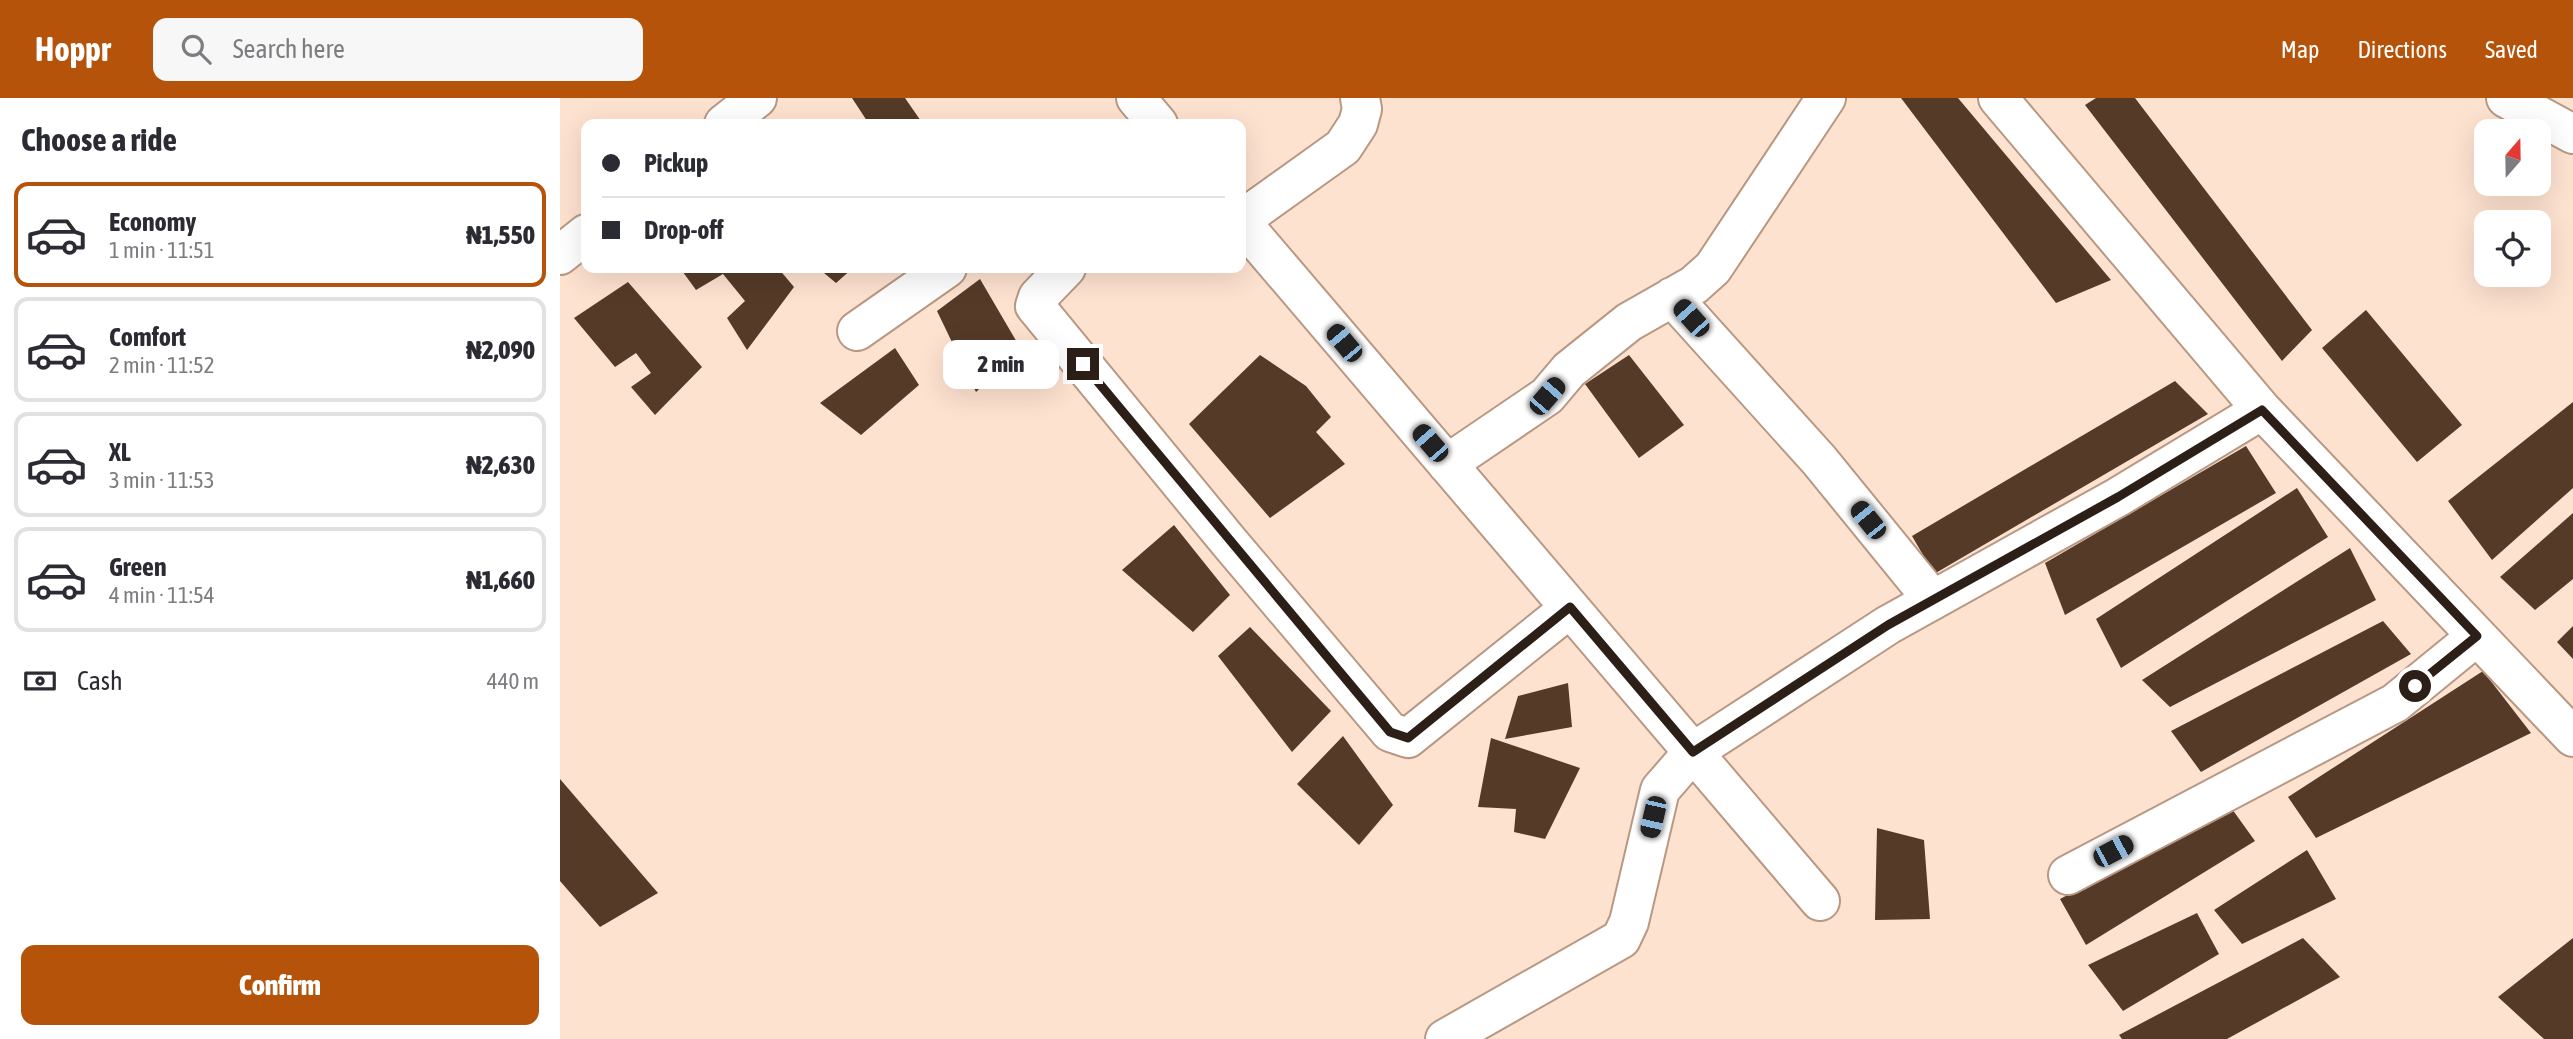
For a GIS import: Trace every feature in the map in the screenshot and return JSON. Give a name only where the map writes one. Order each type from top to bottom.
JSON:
[{"type":"street","points":[[730,119],[757,98]]},
{"type":"street","points":[[1136,98],[1154,119]]},
{"type":"street","points":[[1246,217],[1343,147],[1358,124],[1362,109],[1360,98]]},
{"type":"street","points":[[1447,464],[1547,396],[1569,370],[1629,322],[1695,285],[1713,268],[1826,98]]},
{"type":"street","points":[[1998,98],[2262,410],[2573,737]]},
{"type":"street","points":[[2506,98],[2573,134]]},
{"type":"street","points":[[1246,227],[1820,901]]},
{"type":"street","points":[[560,255],[581,238]]},
{"type":"street","points":[[857,331],[940,273]]},
{"type":"street","points":[[1061,273],[1038,297],[1035,306],[1390,732],[1408,738],[1570,607]]},
{"type":"street","points":[[1672,298],[1819,460],[1933,600]]},
{"type":"street","points":[[1445,1039],[1621,939],[1629,922],[1660,790],[1693,752],[1888,625],[2118,497],[2262,410]]},
{"type":"street","points":[[2068,875],[2395,703],[2477,636]]},
{"type":"building","points":[[852,98],[905,98],[920,119],[866,119]]},
{"type":"building","points":[[1901,98],[1958,98],[2111,280],[2056,303]]},
{"type":"building","points":[[2096,98],[2135,98],[2312,330],[2282,361],[2085,105]]},
{"type":"building","points":[[684,273],[782,273],[794,287],[747,350],[727,318],[745,301],[723,274],[696,290]]},
{"type":"building","points":[[824,273],[847,273],[836,283]]},
{"type":"building","points":[[980,279],[1021,349],[976,392],[937,311]]},
{"type":"building","points":[[628,282],[702,367],[655,415],[631,387],[651,373],[636,353],[615,367],[574,318]]},
{"type":"building","points":[[2366,310],[2462,425],[2417,462],[2322,348]]},
{"type":"building","points":[[895,348],[919,385],[861,435],[820,403]]},
{"type":"building","points":[[1260,355],[1306,386],[1331,417],[1316,432],[1345,464],[1270,518],[1189,424]]},
{"type":"building","points":[[1629,355],[1684,425],[1639,458],[1585,384]]},
{"type":"building","points":[[2175,381],[2208,414],[1934,574],[1912,536]]},
{"type":"building","points":[[2573,402],[2573,488],[2492,560],[2448,501]]},
{"type":"building","points":[[2246,446],[2276,493],[2065,615],[2045,563]]},
{"type":"building","points":[[2297,488],[2328,537],[2121,668],[2096,619]]},
{"type":"building","points":[[2573,513],[2573,579],[2535,610],[2500,577]]},
{"type":"building","points":[[1174,525],[1230,595],[1193,632],[1122,570]]},
{"type":"building","points":[[2350,548],[2376,600],[2170,707],[2142,680]]},
{"type":"building","points":[[2383,621],[2411,654],[2201,772],[2171,731]]},
{"type":"building","points":[[2573,626],[2573,659],[2557,642]]},
{"type":"building","points":[[1250,627],[1331,711],[1292,752],[1218,656]]},
{"type":"building","points":[[2483,671],[2531,733],[2316,838],[2288,797]]},
{"type":"building","points":[[1568,683],[1572,727],[1505,739],[1518,696]]},
{"type":"building","points":[[1343,736],[1393,805],[1359,845],[1297,784]]},
{"type":"building","points":[[1491,738],[1580,768],[1545,839],[1514,832],[1516,809],[1478,807]]},
{"type":"building","points":[[560,779],[658,893],[600,927],[560,881]]},
{"type":"building","points":[[2232,809],[2255,841],[2086,945],[2060,899]]},
{"type":"building","points":[[1877,828],[1924,840],[1930,919],[1875,920]]},
{"type":"building","points":[[2307,850],[2336,899],[2242,944],[2214,910]]},
{"type":"building","points":[[2197,913],[2219,954],[2123,1011],[2088,965]]},
{"type":"building","points":[[2303,938],[2340,977],[2227,1039],[2122,1039],[2119,1035]]},
{"type":"building","points":[[2573,938],[2573,1039],[2544,1039],[2498,997]]},
{"type":"route","points":[[1083,364],[1390,732],[1399,737],[1408,738],[1570,607],[1693,752],[1888,625],[2118,497],[2262,410],[2477,636],[2415,686]]}]
